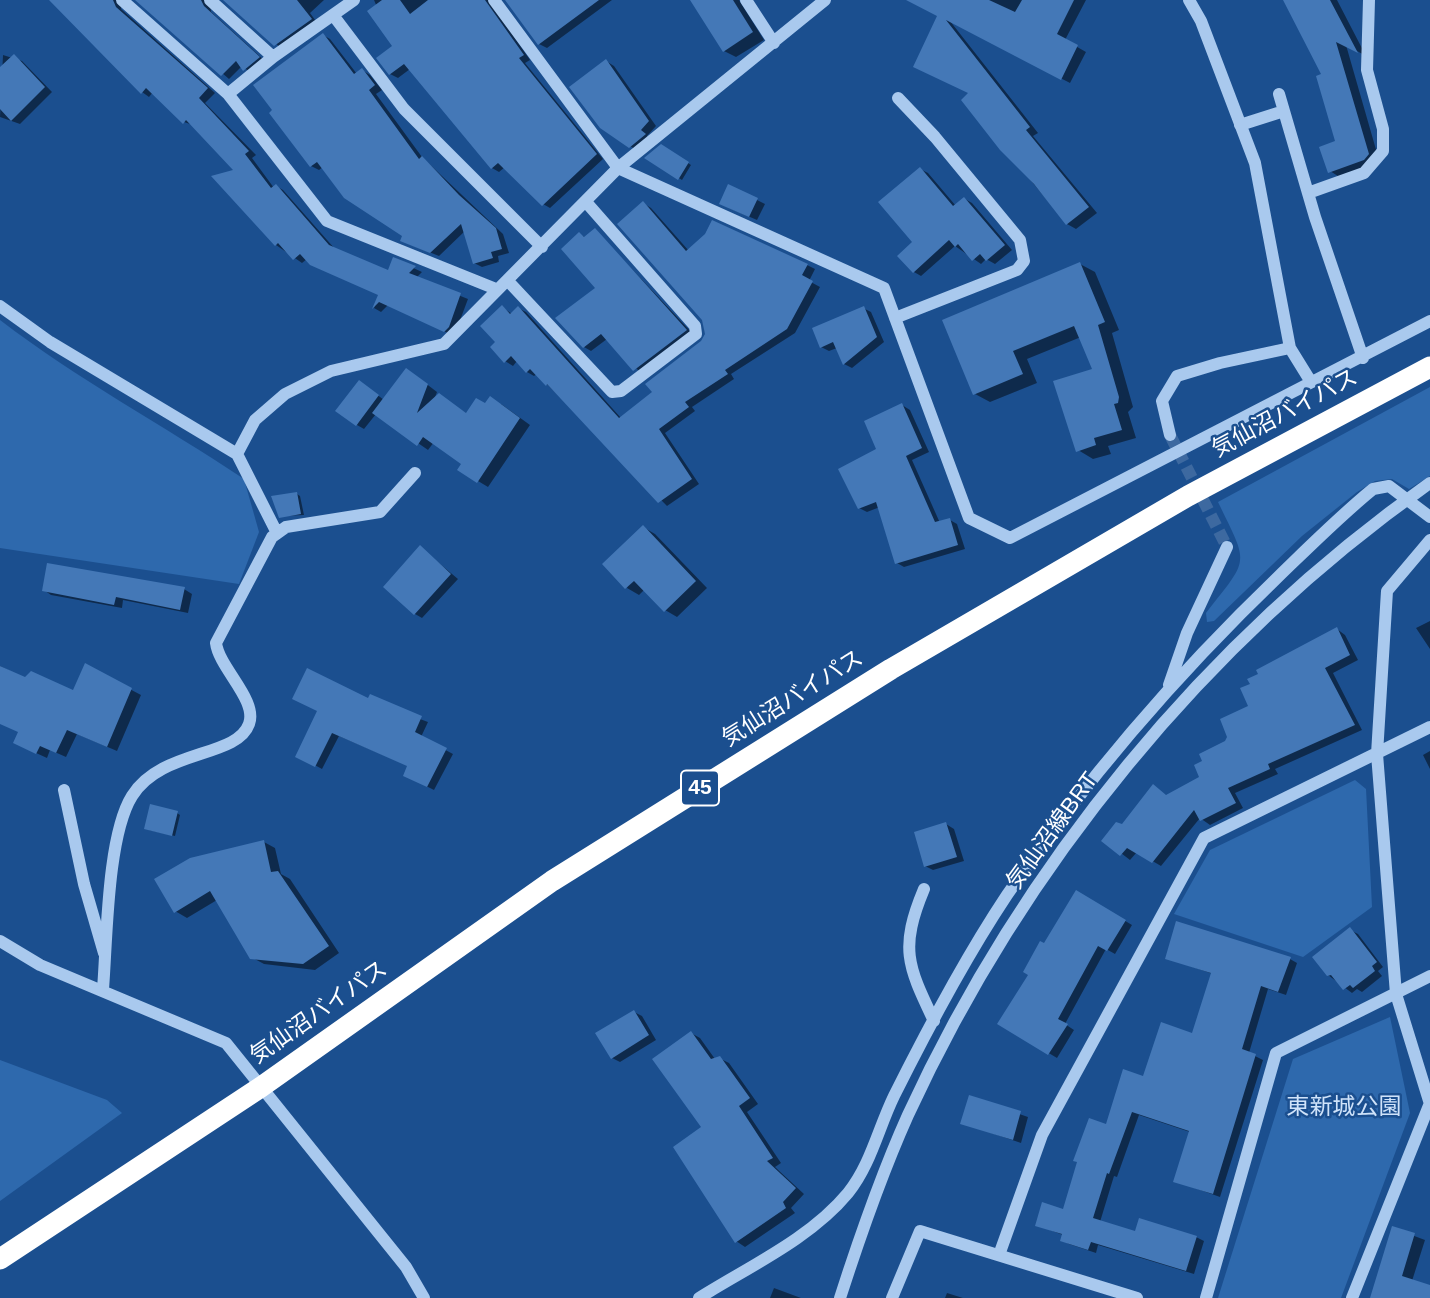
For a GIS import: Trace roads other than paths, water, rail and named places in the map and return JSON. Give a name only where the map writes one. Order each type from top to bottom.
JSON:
[{"type":"highway","name":"気仙沼バイパス","points":[[0,1259],[261,1087],[552,881],[879,676],[1188,496],[1430,367]]},
{"type":"street","points":[[122,0],[228,94],[327,221],[496,289]]},
{"type":"street","points":[[210,0],[273,57]]},
{"type":"street","points":[[228,94],[273,57],[355,0]]},
{"type":"street","points":[[494,0],[618,168],[884,288],[969,518],[1010,538],[1311,382],[1363,358],[1430,321]]},
{"type":"street","points":[[746,0],[774,43]]},
{"type":"street","points":[[237,454],[255,420],[285,394],[331,371],[444,344],[618,168],[825,0]]},
{"type":"street","points":[[1189,0],[1201,21],[1255,163],[1290,348],[1311,382]]},
{"type":"street","points":[[1308,193],[1364,173],[1383,150],[1383,129],[1367,69],[1369,0]]},
{"type":"street","points":[[333,15],[404,110],[542,247]]},
{"type":"street","points":[[1279,94],[1308,193],[1363,358]]},
{"type":"street","points":[[895,318],[1017,270],[1024,261],[1020,240],[935,137],[898,98]]},
{"type":"street","points":[[1240,125],[1284,110]]},
{"type":"street","points":[[508,281],[612,392],[621,391],[696,334],[695,326],[586,202]]},
{"type":"street","points":[[0,306],[50,342],[237,454],[277,533]]},
{"type":"street","points":[[1170,435],[1162,401],[1177,376],[1220,363],[1290,348]]},
{"type":"street","points":[[103,989],[117,827],[132,795],[155,771],[188,756],[231,746],[249,724],[250,709],[218,656],[216,643],[233,617],[272,537],[286,527],[380,512],[415,473]]},
{"type":"street","name":"気仙沼線BRT","points":[[840,1298],[886,1168],[935,1059],[1005,938],[1051,866],[1141,748],[1190,693],[1290,592],[1430,483]]},
{"type":"street","points":[[699,1298],[800,1234],[847,1193],[869,1158],[893,1099],[934,1021],[1006,897],[1064,815],[1167,690],[1233,620],[1373,489],[1388,486],[1430,517]]},
{"type":"street","points":[[1352,1298],[1430,1103],[1396,993],[1377,754],[1387,591],[1430,540]]},
{"type":"street","points":[[1167,690],[1187,633],[1214,582],[1227,547]]},
{"type":"street","points":[[999,1255],[1042,1135],[1204,838],[1430,727]]},
{"type":"street","points":[[64,790],[84,884],[106,960]]},
{"type":"street","points":[[924,889],[911,921],[909,969],[934,1021]]},
{"type":"street","points":[[0,941],[40,965],[103,989],[226,1043],[407,1267],[424,1298]]},
{"type":"street","points":[[1206,1298],[1276,1053],[1430,976]]},
{"type":"street","points":[[892,1298],[920,1231],[1138,1298]]},
{"type":"tunnel","points":[[1170,435],[1227,547]]},
{"type":"park label","name":"東新城公園","points":[[1344,1108]]}]
